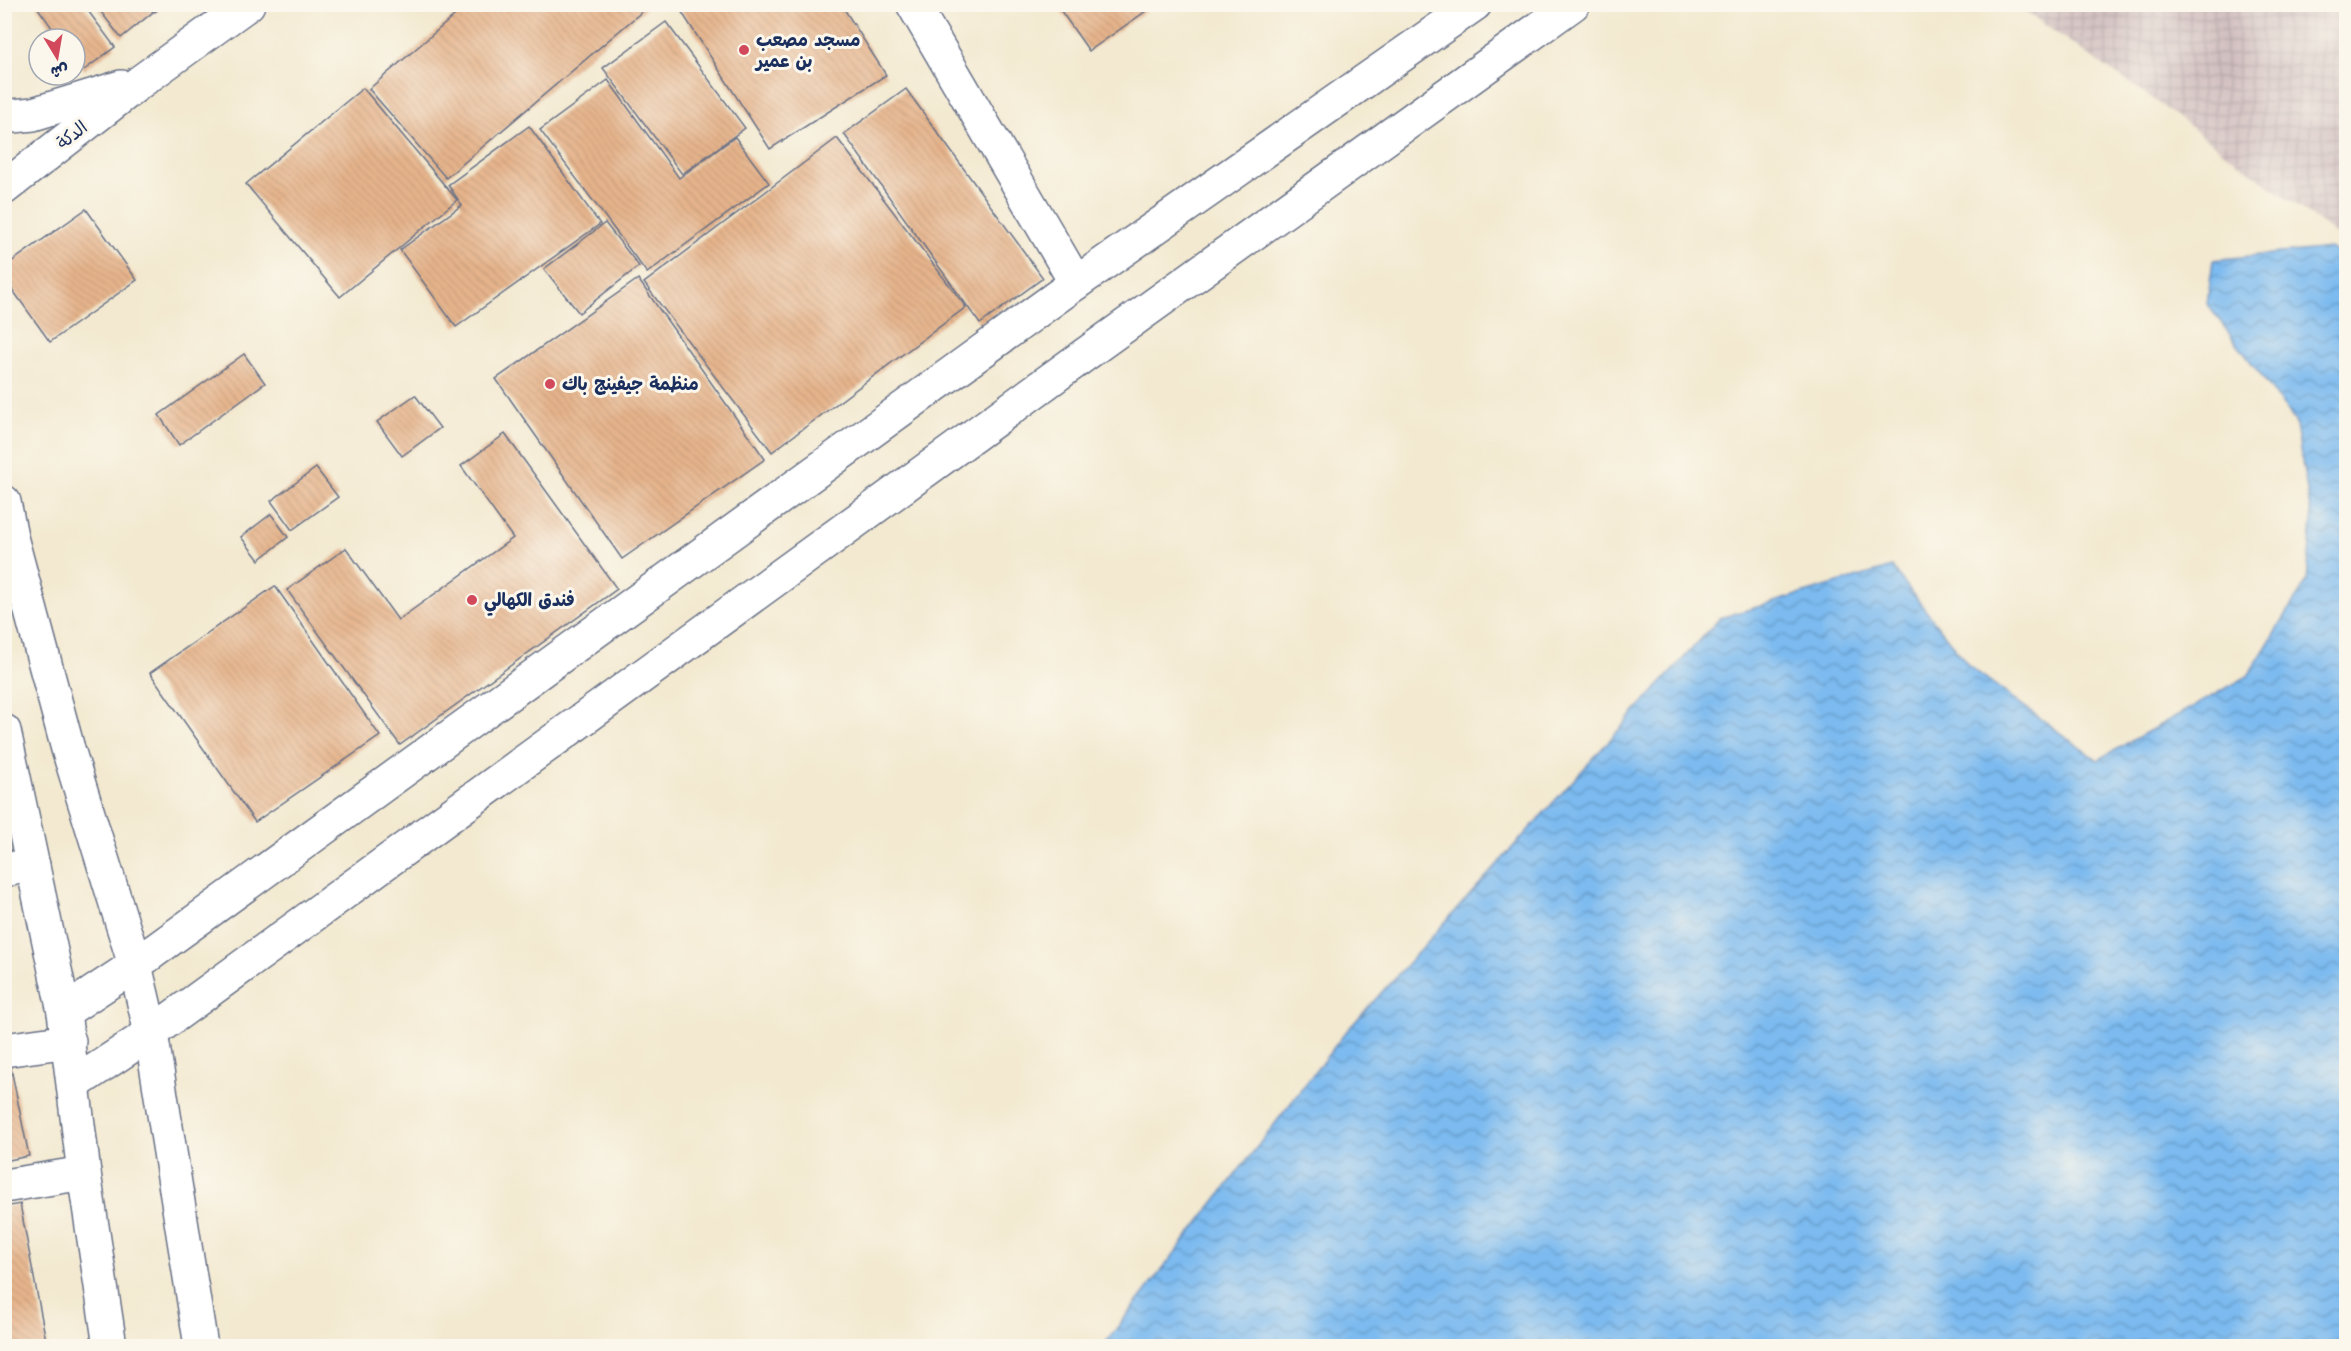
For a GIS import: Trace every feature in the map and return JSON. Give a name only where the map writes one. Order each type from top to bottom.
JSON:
[{"type":"main road","name":"الدكة","points":[[4,188],[140,81],[248,4]]},
{"type":"main road","points":[[913,4],[1076,283]]},
{"type":"main road","points":[[4,1050],[67,1026],[135,965],[1076,283],[1475,4]]},
{"type":"main road","points":[[74,1084],[152,1033],[1054,377],[1573,4]]},
{"type":"main road","name":"الدكة","points":[[4,117],[33,114],[140,81]]},
{"type":"main road","points":[[4,502],[68,749],[135,965],[152,1033],[201,1347]]},
{"type":"main road","points":[[4,731],[19,868],[67,1026],[84,1173],[110,1347]]},
{"type":"main road","points":[[4,1186],[84,1173]]},
{"type":"shaded area","points":[[2016,5],[2346,5],[2346,242],[2154,100]]},
{"type":"water","points":[[2330,248],[2346,259],[2346,1346],[1103,1346],[1345,1033],[1720,618],[1892,567],[1969,666],[2097,760],[2248,676],[2307,581],[2312,520],[2295,420],[2207,304],[2213,260]]},
{"type":"building","points":[[35,4],[83,4],[115,47],[87,68],[87,27],[51,27]]},
{"type":"building","points":[[95,4],[147,4],[153,12],[121,38]]},
{"type":"building","points":[[149,4],[165,4],[155,12]]},
{"type":"building","points":[[468,4],[651,4],[446,178],[369,89]]},
{"type":"building","points":[[690,4],[841,4],[886,75],[770,149],[681,11]]},
{"type":"building","points":[[1056,4],[1141,4],[1146,11],[1089,51]]},
{"type":"building","points":[[666,22],[745,128],[682,174],[603,68]]},
{"type":"building","points":[[608,80],[679,178],[735,137],[769,183],[647,273],[540,130]]},
{"type":"building","points":[[363,88],[457,200],[340,297],[246,184]]},
{"type":"building","points":[[906,89],[1043,278],[980,324],[844,134]]},
{"type":"building","points":[[529,126],[600,224],[456,327],[400,250],[462,205],[448,185]]},
{"type":"building","points":[[837,138],[966,307],[772,452],[644,283]]},
{"type":"building","points":[[86,209],[137,280],[50,342],[4,278],[4,267]]},
{"type":"building","points":[[605,223],[639,266],[579,313],[544,269]]},
{"type":"building","points":[[638,279],[765,459],[622,559],[496,379]]},
{"type":"building","points":[[244,354],[265,383],[179,445],[159,415]]},
{"type":"building","points":[[415,395],[440,428],[402,456],[377,422]]},
{"type":"building","points":[[505,434],[617,589],[400,745],[287,590],[346,548],[398,620],[513,538],[461,466]]},
{"type":"building","points":[[316,468],[338,497],[292,530],[271,501]]},
{"type":"building","points":[[271,514],[288,537],[259,560],[241,537]]},
{"type":"building","points":[[275,586],[380,736],[255,822],[150,673]]},
{"type":"building","points":[[4,1049],[7,1049],[29,1156],[4,1161]]},
{"type":"building","points":[[20,1204],[47,1346],[4,1346],[4,1207]]},
{"type":"place","name":"مسجد مصعب بن عمير","points":[[744,50]]},
{"type":"place","name":"منظمة جيفينج باك","points":[[550,384]]},
{"type":"place","name":"فندق الكهالي","points":[[472,600]]}]
